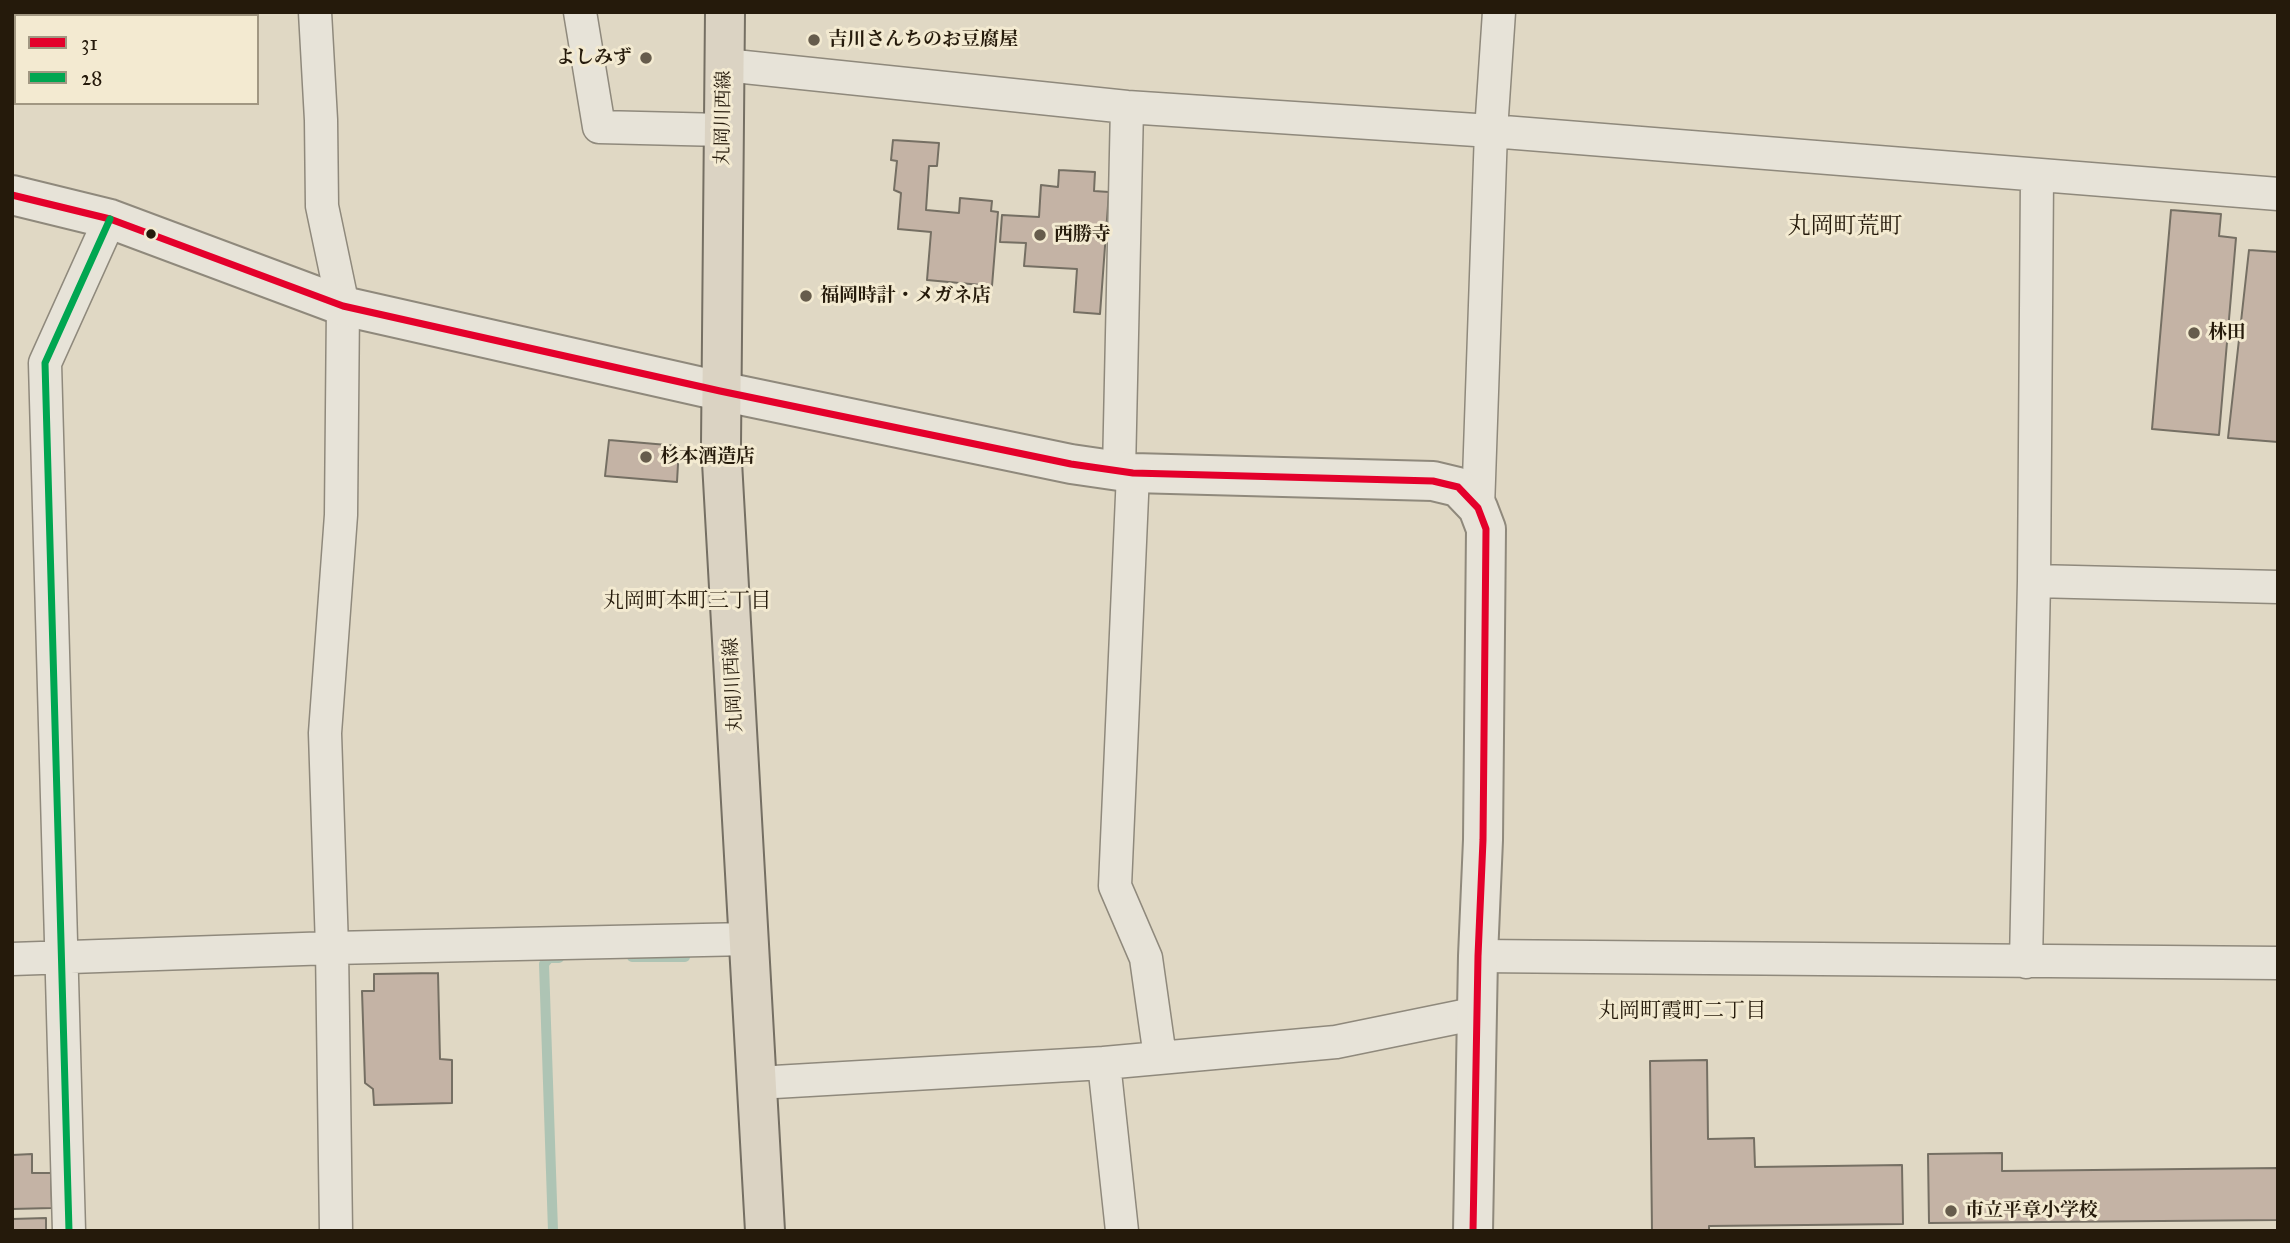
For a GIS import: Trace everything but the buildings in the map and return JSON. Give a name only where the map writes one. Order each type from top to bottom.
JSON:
[{"type":"main road","name":"丸岡川西線","points":[[725,12],[721,458],[765,1231]]},
{"type":"street","points":[[315,12],[321,120],[322,206],[343,306],[341,515],[325,733],[337,1231]]},
{"type":"street","points":[[580,12],[599,127],[723,130]]},
{"type":"street","points":[[1478,508],[1491,131],[1499,12]]},
{"type":"street","points":[[725,65],[1127,107],[1491,131],[2278,194]]},
{"type":"street","points":[[1127,107],[1126,472],[1115,886],[1146,958],[1160,1057]]},
{"type":"street","points":[[2026,962],[2034,581],[2037,176]]},
{"type":"street","points":[[12,195],[110,219],[343,306],[720,391],[1071,464],[1126,472],[1433,481],[1458,487],[1478,508],[1486,529],[1473,1231]]},
{"type":"street","points":[[69,1231],[45,363],[110,219]]},
{"type":"street","points":[[2034,581],[2278,587]]},
{"type":"street","points":[[12,959],[332,948],[749,939]]},
{"type":"street","points":[[1478,957],[2278,963]]},
{"type":"street","points":[[757,1083],[1104,1063],[1336,1042],[1478,1013]]},
{"type":"street","points":[[1104,1063],[1122,1231]]},
{"type":"waterway","points":[[632,957],[685,957]]},
{"type":"waterway","points":[[553,1231],[544,964],[549,958],[559,958]]},
{"type":"transit line","name":"31","points":[[12,195],[110,219],[343,306],[720,391],[1071,464],[1133,473],[1433,481],[1458,487],[1478,508],[1486,529],[1483,840],[1473,1231]]},
{"type":"transit line","name":"28","points":[[69,1231],[45,363],[110,219]]},
{"type":"place","name":"吉川さんちのお豆腐屋","points":[[814,40]]},
{"type":"place","name":"よしみず","points":[[646,58]]},
{"type":"place","name":"西勝寺","points":[[1040,235]]},
{"type":"place","name":"福岡時計・メガネ店","points":[[806,296]]},
{"type":"place","name":"林田","points":[[2194,333]]},
{"type":"place","name":"杉本酒造店","points":[[646,457]]},
{"type":"place","name":"市立平章小学校","points":[[1951,1211]]},
{"type":"district","name":"丸岡町荒町","points":[[1845,227]]},
{"type":"district","name":"丸岡町本町三丁目","points":[[687,602]]},
{"type":"district","name":"丸岡町霞町二丁目","points":[[1682,1012]]}]
